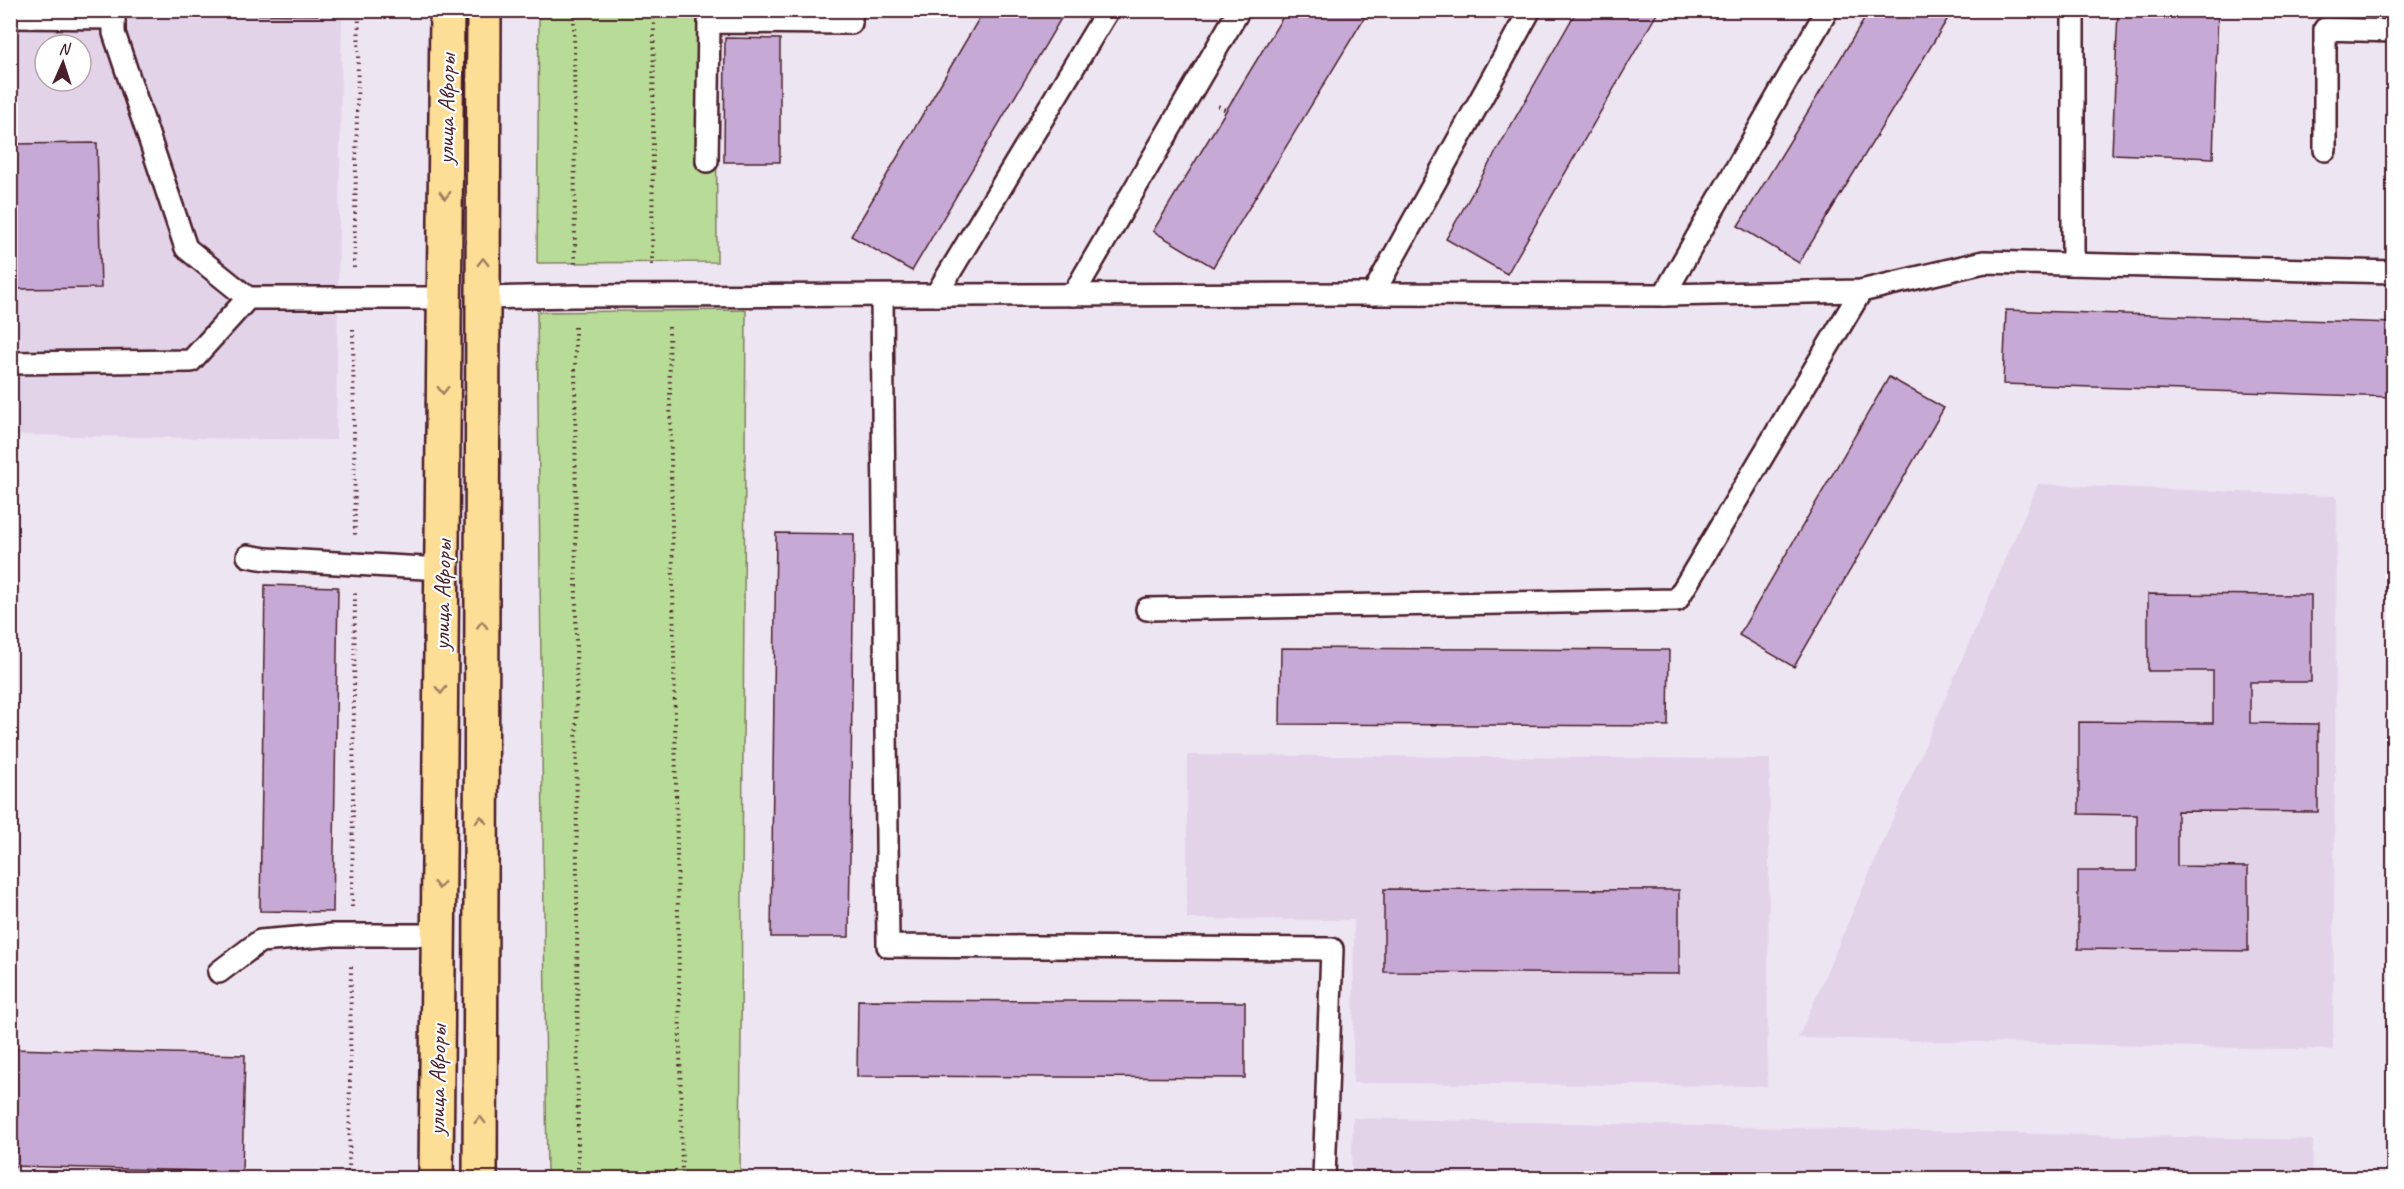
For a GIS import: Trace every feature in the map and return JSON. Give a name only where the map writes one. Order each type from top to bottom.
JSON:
[{"type":"main road","name":"улица Авроры","points":[[436,1179],[447,10]]},
{"type":"main road","name":"улица Авроры","points":[[480,1179],[484,10]]},
{"type":"lane","points":[[707,161],[709,22],[850,23],[850,10]]},
{"type":"lane","points":[[936,295],[1108,10]]},
{"type":"lane","points":[[1072,295],[1239,10]]},
{"type":"lane","points":[[1373,294],[1530,10]]},
{"type":"lane","points":[[1664,296],[1827,10]]},
{"type":"lane","points":[[2073,10],[2073,264]]},
{"type":"lane","points":[[10,17],[114,14],[114,33],[186,248],[248,298],[444,298]]},
{"type":"lane","points":[[2325,150],[2325,29],[2394,31]]},
{"type":"lane","points":[[483,298],[1373,294],[1664,296],[1861,291],[1984,262],[2394,272]]},
{"type":"lane","points":[[1147,609],[1677,600],[1861,291]]},
{"type":"lane","points":[[882,296],[888,946],[1332,949],[1324,1179]]},
{"type":"lane","points":[[10,363],[191,361],[248,298]]},
{"type":"lane","points":[[248,556],[442,569]]},
{"type":"lane","points":[[219,972],[260,940],[332,935],[439,935]]},
{"type":"path","points":[[574,10],[578,1179]]},
{"type":"path","points":[[654,10],[652,274],[669,297],[682,1179]]},
{"type":"path","points":[[1279,10],[1284,14]]},
{"type":"shaded area","points":[[11,11],[342,11],[336,440],[11,435]]},
{"type":"shaded area","points":[[2038,484],[2337,496],[2333,1050],[1798,1038]]},
{"type":"shaded area","points":[[1187,755],[1770,759],[1767,1086],[1353,1083],[1354,920],[1187,919]]},
{"type":"shaded area","points":[[1353,1118],[2313,1140],[2312,1178],[1351,1178]]},
{"type":"green space","points":[[539,11],[716,11],[717,262],[537,263]]},
{"type":"green space","points":[[746,310],[740,1178],[547,1178],[537,312]]},
{"type":"building","points":[[178,10],[318,10],[318,15],[178,14]]},
{"type":"building","points":[[984,10],[1066,10],[912,271],[851,236]]},
{"type":"building","points":[[1287,10],[1369,10],[1213,267],[1153,231]]},
{"type":"building","points":[[1577,10],[1659,10],[1507,274],[1446,239]]},
{"type":"building","points":[[1870,10],[1953,10],[1799,263],[1738,226]]},
{"type":"building","points":[[2118,10],[2218,10],[2213,158],[2112,154]]},
{"type":"building","points":[[725,38],[780,39],[780,162],[724,162]]},
{"type":"building","points":[[97,143],[101,288],[10,289],[10,144]]},
{"type":"building","points":[[2006,310],[2394,323],[2394,397],[2003,384]]},
{"type":"building","points":[[1889,377],[1944,408],[1794,667],[1739,635]]},
{"type":"building","points":[[776,533],[854,534],[849,937],[771,937]]},
{"type":"building","points":[[265,585],[338,587],[333,912],[260,911]]},
{"type":"building","points":[[2148,594],[2311,595],[2311,682],[2250,682],[2250,723],[2318,724],[2318,812],[2177,811],[2177,866],[2248,867],[2248,951],[2078,949],[2078,871],[2137,871],[2137,815],[2079,814],[2079,722],[2213,723],[2213,671],[2148,671]]},
{"type":"building","points":[[1281,648],[1669,650],[1668,726],[1280,724]]},
{"type":"building","points":[[1384,889],[1679,890],[1679,974],[1384,972]]},
{"type":"building","points":[[858,1000],[1245,1002],[1245,1078],[857,1076]]},
{"type":"building","points":[[10,1049],[245,1055],[242,1172],[10,1166]]}]
